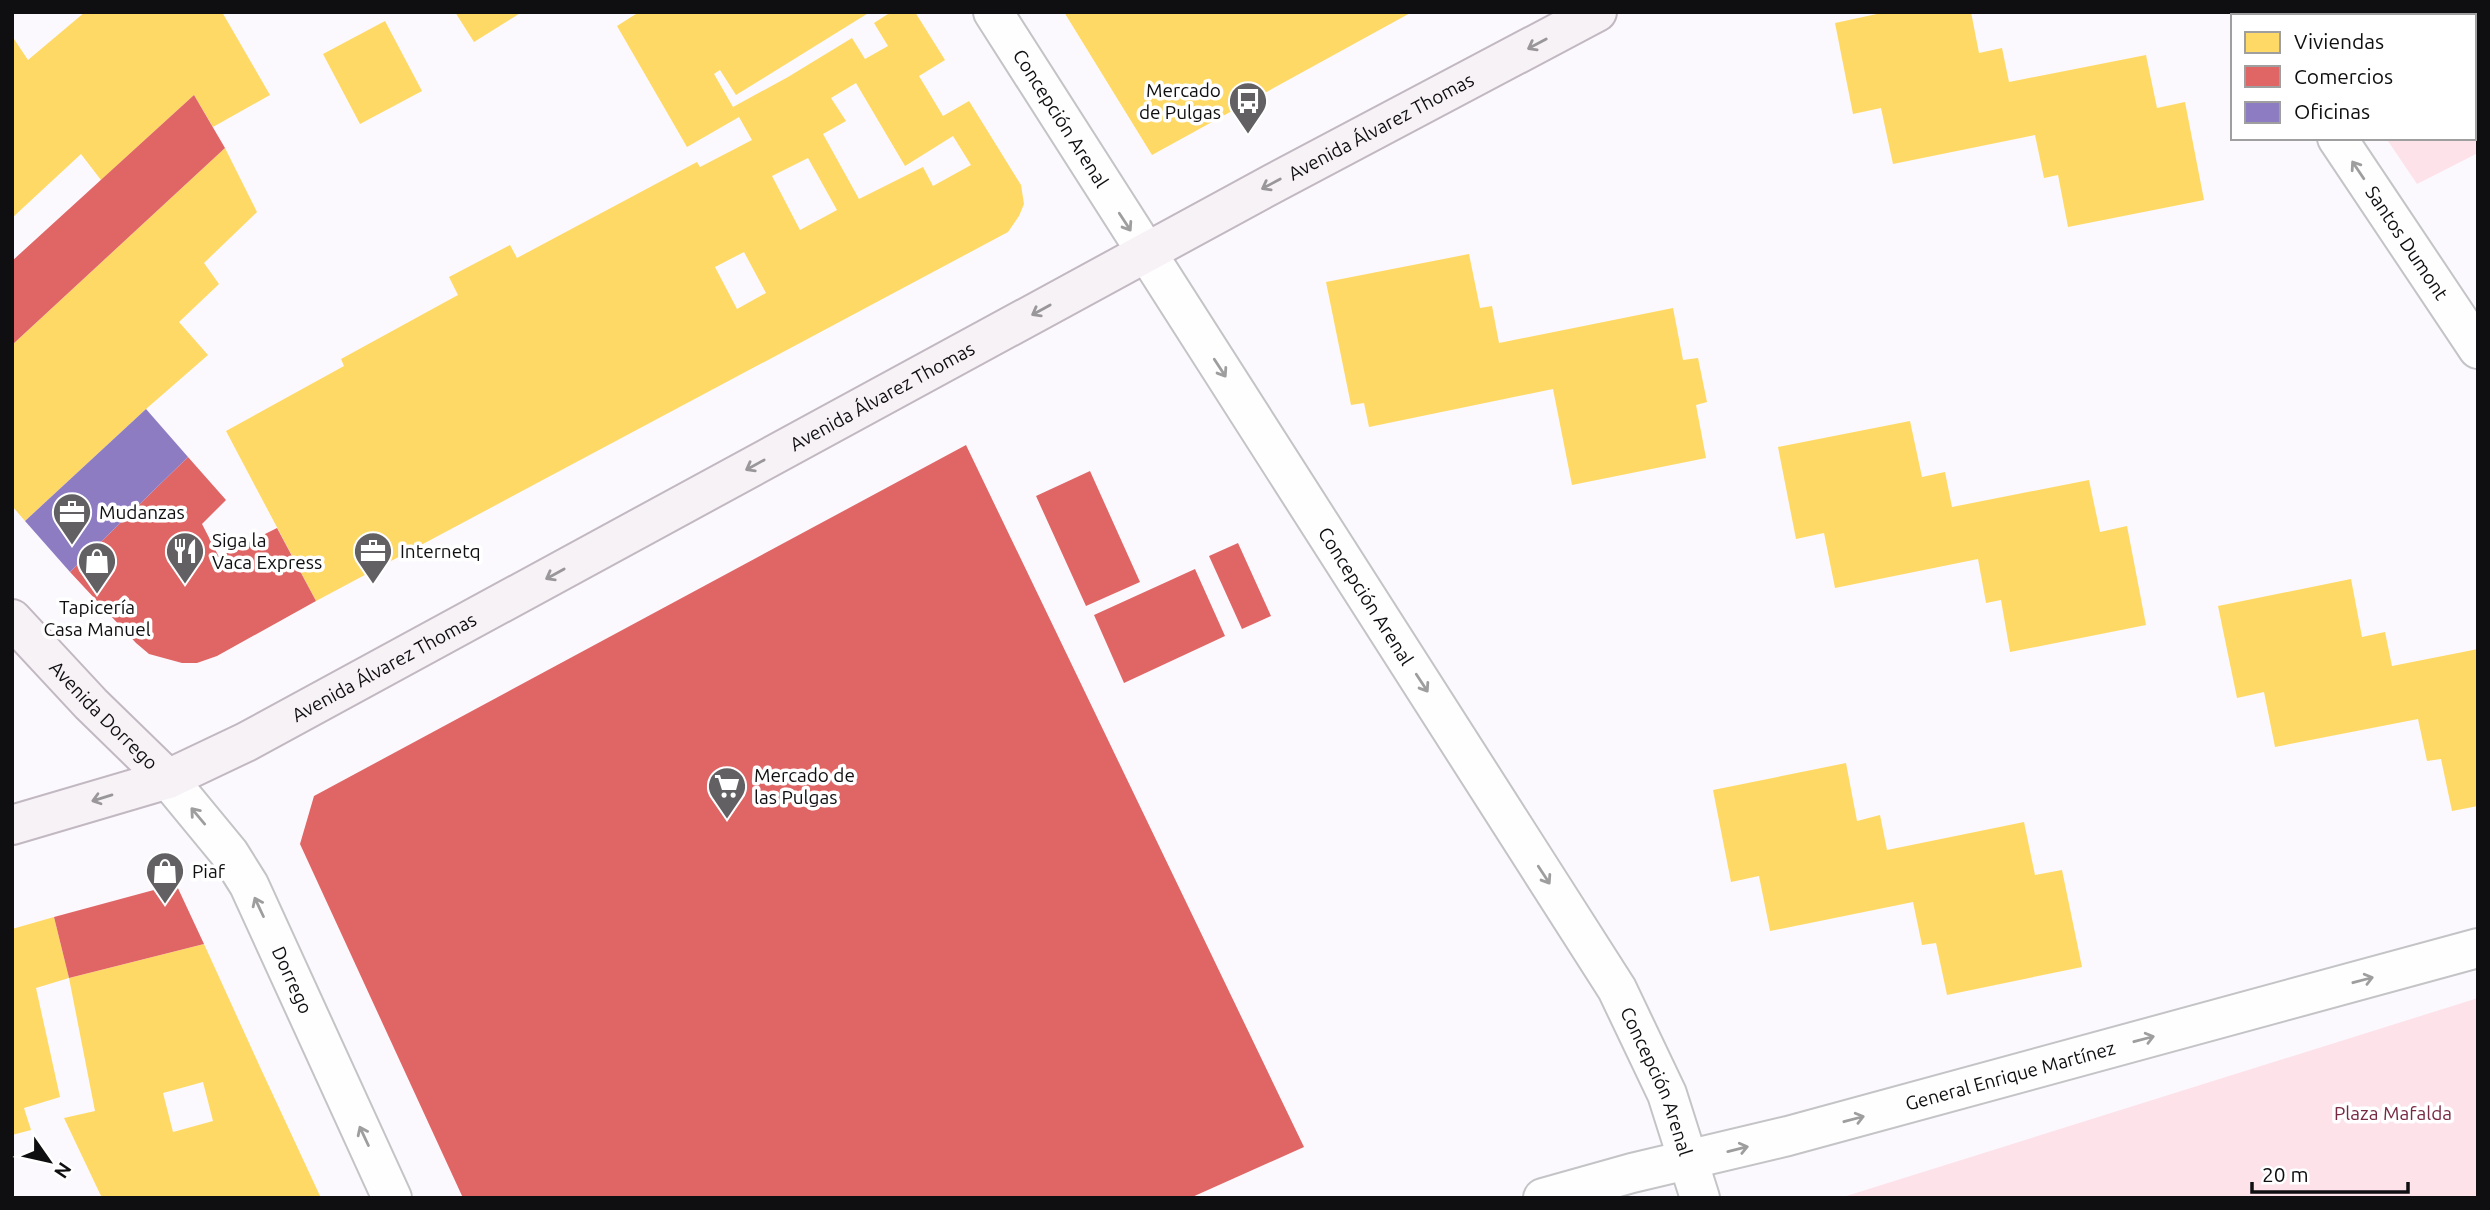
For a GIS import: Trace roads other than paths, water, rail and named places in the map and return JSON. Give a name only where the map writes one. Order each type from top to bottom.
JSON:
[{"type":"main road","name":"Avenida Álvarez Thomas","points":[[12,825],[168,779],[246,742],[1145,253],[1597,12]]},
{"type":"main road","name":"Avenida Dorrego","points":[[12,619],[91,704],[168,779]]},
{"type":"street","name":"Concepción Arenal","points":[[993,12],[1617,989],[1667,1094],[1700,1198]]},
{"type":"street","name":"Santos Dumont","points":[[2338,140],[2478,349]]},
{"type":"street","name":"Dorrego","points":[[168,779],[229,853],[249,885],[392,1198]]},
{"type":"street","name":"General Enrique Martínez","points":[[1543,1198],[1632,1173],[1788,1136],[2478,948]]},
{"type":"place","name":"Mercado de Pulgas","points":[[1248,135]]},
{"type":"place","name":"Mudanzas","points":[[72,546]]},
{"type":"place","name":"Siga la Vaca Express","points":[[185,585]]},
{"type":"place","name":"Internetq","points":[[373,585]]},
{"type":"place","name":"Tapicería Casa Manuel","points":[[97,595]]},
{"type":"place","name":"Mercado de las Pulgas","points":[[727,820]]},
{"type":"place","name":"Piaf","points":[[165,905]]},
{"type":"park label","name":"Plaza Mafalda","points":[[2393,1113]]}]
